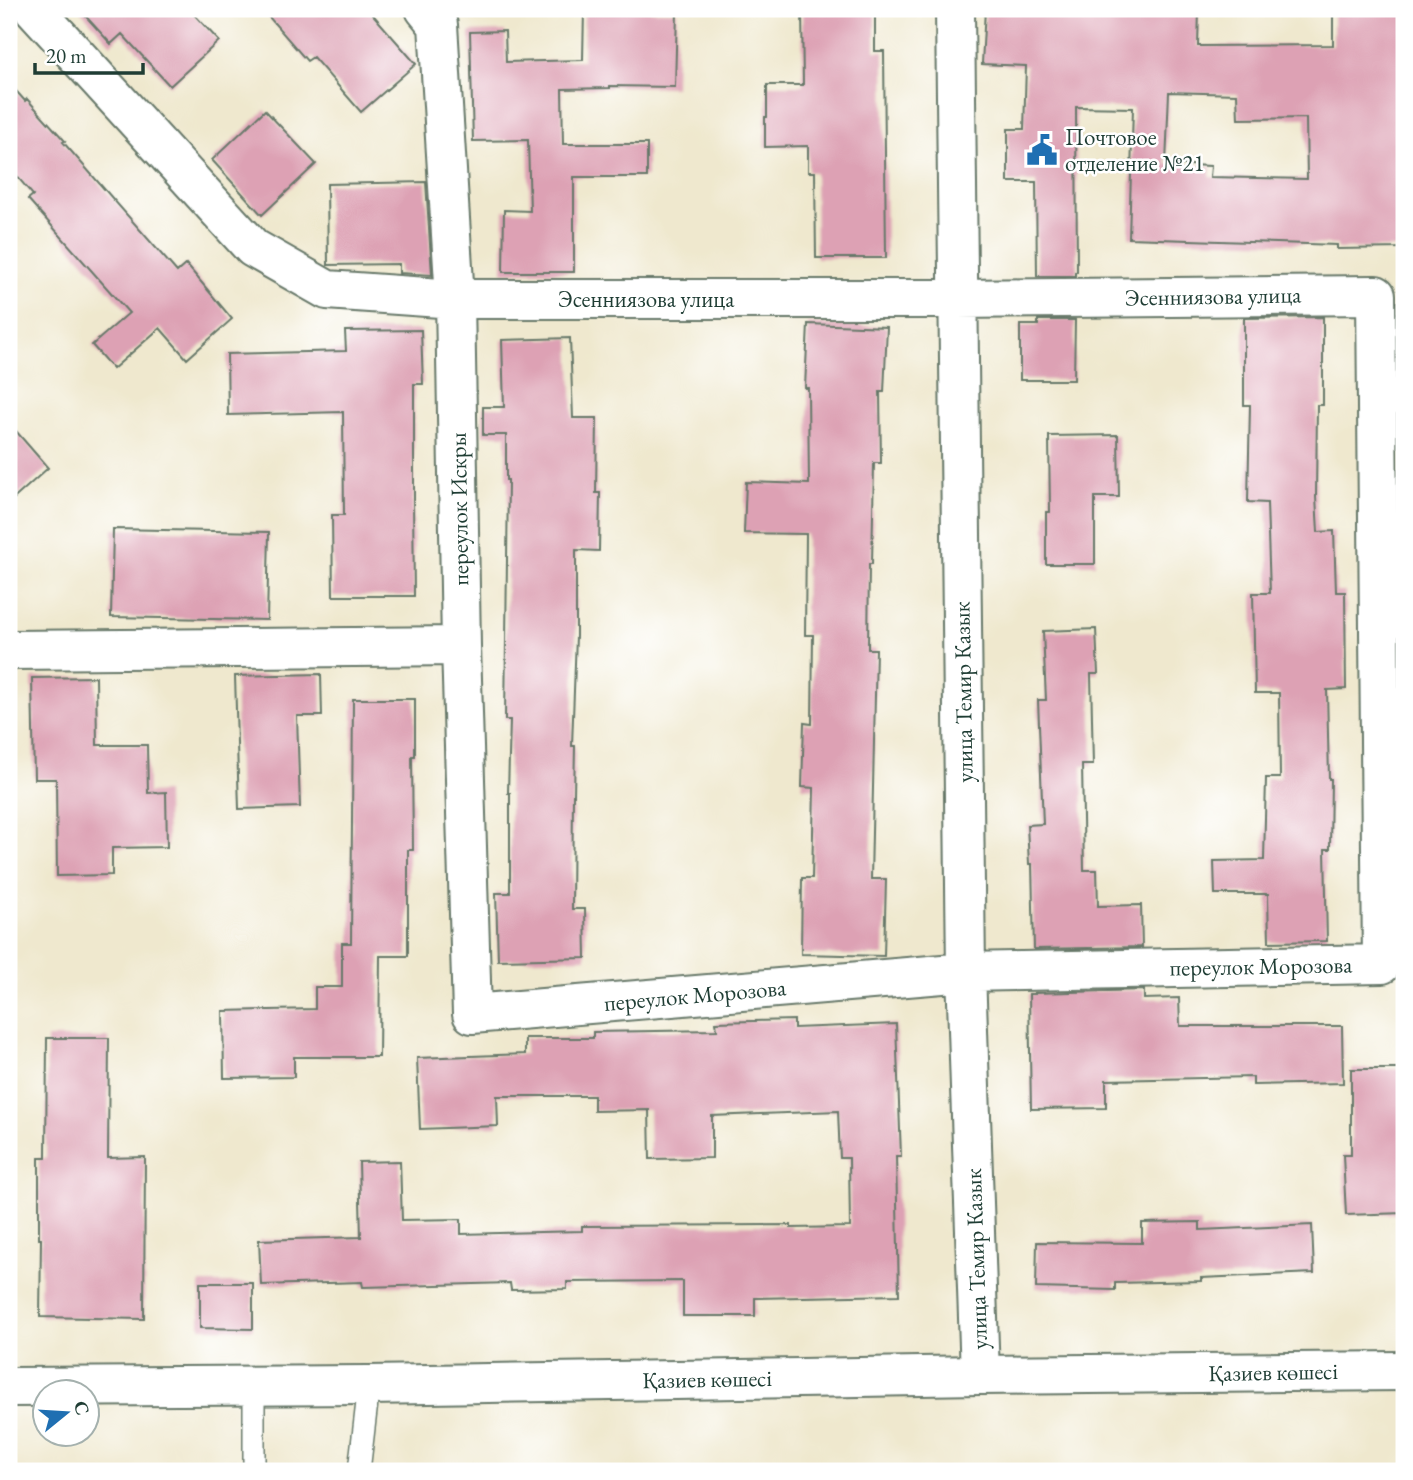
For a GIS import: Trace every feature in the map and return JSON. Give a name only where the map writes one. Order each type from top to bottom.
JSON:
[{"type":"street","name":"Эсенниязова улица","points":[[34,9],[253,248],[327,290],[455,299],[958,299],[1376,295]]},
{"type":"street","name":"переулок Искры","points":[[425,9],[438,25],[455,299],[461,646],[472,1014]]},
{"type":"street","name":"улица Темир Казык","points":[[955,9],[966,972],[980,1375]]},
{"type":"street","name":"переулок Морозова","points":[[472,1014],[966,972],[1382,964],[1376,295]]},
{"type":"street","points":[[9,650],[461,646]]},
{"type":"street","name":"Қазиев көшесі","points":[[9,1387],[369,1385],[1404,1371]]},
{"type":"lane","points":[[254,1385],[254,1471]]},
{"type":"lane","points":[[359,1471],[369,1385]]},
{"type":"building","points":[[79,9],[189,9],[219,41],[170,86],[122,34],[111,44]]},
{"type":"building","points":[[262,9],[368,9],[416,64],[361,112],[313,57],[307,61]]},
{"type":"building","points":[[802,9],[875,9],[875,51],[884,51],[886,258],[816,258],[815,172],[808,172],[808,146],[765,147],[767,85],[803,85]]},
{"type":"building","points":[[985,9],[1199,9],[1198,46],[1333,45],[1333,9],[1404,9],[1404,143],[1400,143],[1400,220],[1404,220],[1404,248],[1337,249],[1337,245],[1129,238],[1133,108],[1076,107],[1077,272],[1075,276],[1037,276],[1036,182],[1008,182],[1008,129],[1024,129],[1026,66],[982,64]],"holes":[[[1169,92],[1237,94],[1238,119],[1306,118],[1307,179],[1210,177],[1211,166],[1166,164]]]},
{"type":"building","points":[[584,10],[677,11],[675,87],[610,86],[562,89],[563,144],[647,144],[647,177],[574,177],[574,272],[503,272],[504,210],[530,211],[528,140],[473,141],[470,32],[505,31],[506,62],[583,60]]},
{"type":"building","points":[[9,83],[65,141],[63,142],[177,272],[186,264],[232,319],[187,359],[160,328],[113,369],[92,345],[129,313],[28,199],[33,195],[9,167]]},
{"type":"building","points":[[265,110],[316,164],[262,215],[212,160]]},
{"type":"building","points":[[426,182],[432,275],[399,273],[399,264],[328,265],[327,184]]},
{"type":"building","points":[[1323,317],[1323,405],[1317,405],[1318,532],[1334,531],[1336,592],[1345,592],[1346,689],[1327,690],[1331,779],[1330,849],[1325,849],[1327,941],[1269,942],[1268,894],[1215,894],[1214,861],[1264,860],[1266,778],[1280,778],[1279,693],[1255,693],[1253,593],[1270,593],[1267,503],[1248,502],[1250,405],[1244,405],[1244,318]]},
{"type":"building","points":[[1038,320],[1075,320],[1074,380],[1020,380],[1020,325],[1038,325]]},
{"type":"building","points":[[808,324],[887,327],[884,392],[880,392],[881,463],[874,463],[868,649],[876,649],[871,879],[886,879],[884,956],[801,954],[802,878],[812,878],[814,788],[802,787],[804,723],[812,724],[813,635],[805,635],[806,534],[744,533],[746,482],[809,484],[808,388],[805,388]]},
{"type":"building","points":[[421,330],[423,384],[414,384],[414,596],[333,596],[332,515],[344,515],[343,412],[228,415],[227,354],[346,351],[345,331]]},
{"type":"building","points":[[570,338],[573,418],[597,418],[596,493],[600,493],[599,551],[576,550],[572,909],[585,909],[586,958],[498,960],[496,893],[510,893],[510,720],[505,720],[508,480],[506,435],[483,435],[483,407],[504,407],[502,340]]},
{"type":"building","points":[[9,423],[48,468],[9,503]]},
{"type":"building","points":[[1118,435],[1119,497],[1095,497],[1095,564],[1046,564],[1046,512],[1050,512],[1049,436]]},
{"type":"building","points":[[113,529],[269,532],[267,620],[111,617]]},
{"type":"building","points":[[1096,629],[1098,674],[1091,674],[1093,765],[1082,765],[1084,870],[1097,870],[1098,906],[1141,905],[1142,947],[1034,949],[1032,864],[1029,864],[1027,825],[1043,824],[1038,700],[1046,700],[1043,631]]},
{"type":"building","points":[[321,674],[322,716],[297,716],[300,807],[239,809],[235,676]]},
{"type":"building","points":[[96,677],[97,745],[147,745],[148,793],[166,792],[167,847],[112,848],[112,875],[57,876],[56,779],[34,779],[32,678]]},
{"type":"building","points":[[353,699],[415,699],[415,756],[412,756],[413,850],[408,850],[408,956],[380,956],[379,1057],[294,1057],[294,1077],[224,1078],[223,1011],[315,1009],[315,987],[342,987],[342,943],[351,943]]},
{"type":"building","points":[[1144,990],[1144,999],[1179,998],[1180,1026],[1342,1026],[1343,1083],[1253,1085],[1253,1077],[1106,1080],[1106,1108],[1031,1109],[1029,994]]},
{"type":"building","points":[[794,1020],[794,1028],[896,1024],[901,1156],[896,1156],[899,1295],[755,1298],[755,1316],[683,1316],[683,1281],[567,1282],[567,1289],[511,1290],[510,1283],[363,1287],[362,1282],[261,1285],[259,1240],[361,1237],[359,1162],[400,1161],[402,1220],[461,1219],[461,1234],[582,1231],[582,1226],[850,1227],[849,1158],[840,1158],[838,1111],[712,1116],[712,1158],[650,1159],[649,1110],[594,1111],[594,1096],[497,1096],[498,1126],[420,1129],[417,1058],[525,1054],[525,1038],[593,1038],[593,1032],[717,1030],[716,1022]]},
{"type":"building","points":[[47,1038],[109,1038],[108,1158],[145,1157],[144,1319],[40,1317],[39,1158],[46,1158]]},
{"type":"building","points":[[1351,1069],[1404,1069],[1404,1213],[1346,1215],[1343,1155],[1351,1155]]},
{"type":"building","points":[[1200,1222],[1200,1230],[1312,1225],[1314,1273],[1201,1278],[1201,1281],[1115,1283],[1115,1290],[1036,1288],[1037,1242],[1142,1243],[1142,1223]]},
{"type":"building","points":[[200,1283],[253,1283],[253,1329],[200,1328]]},
{"type":"place","name":"Почтовое отделение №21","points":[[1042,150]]}]
